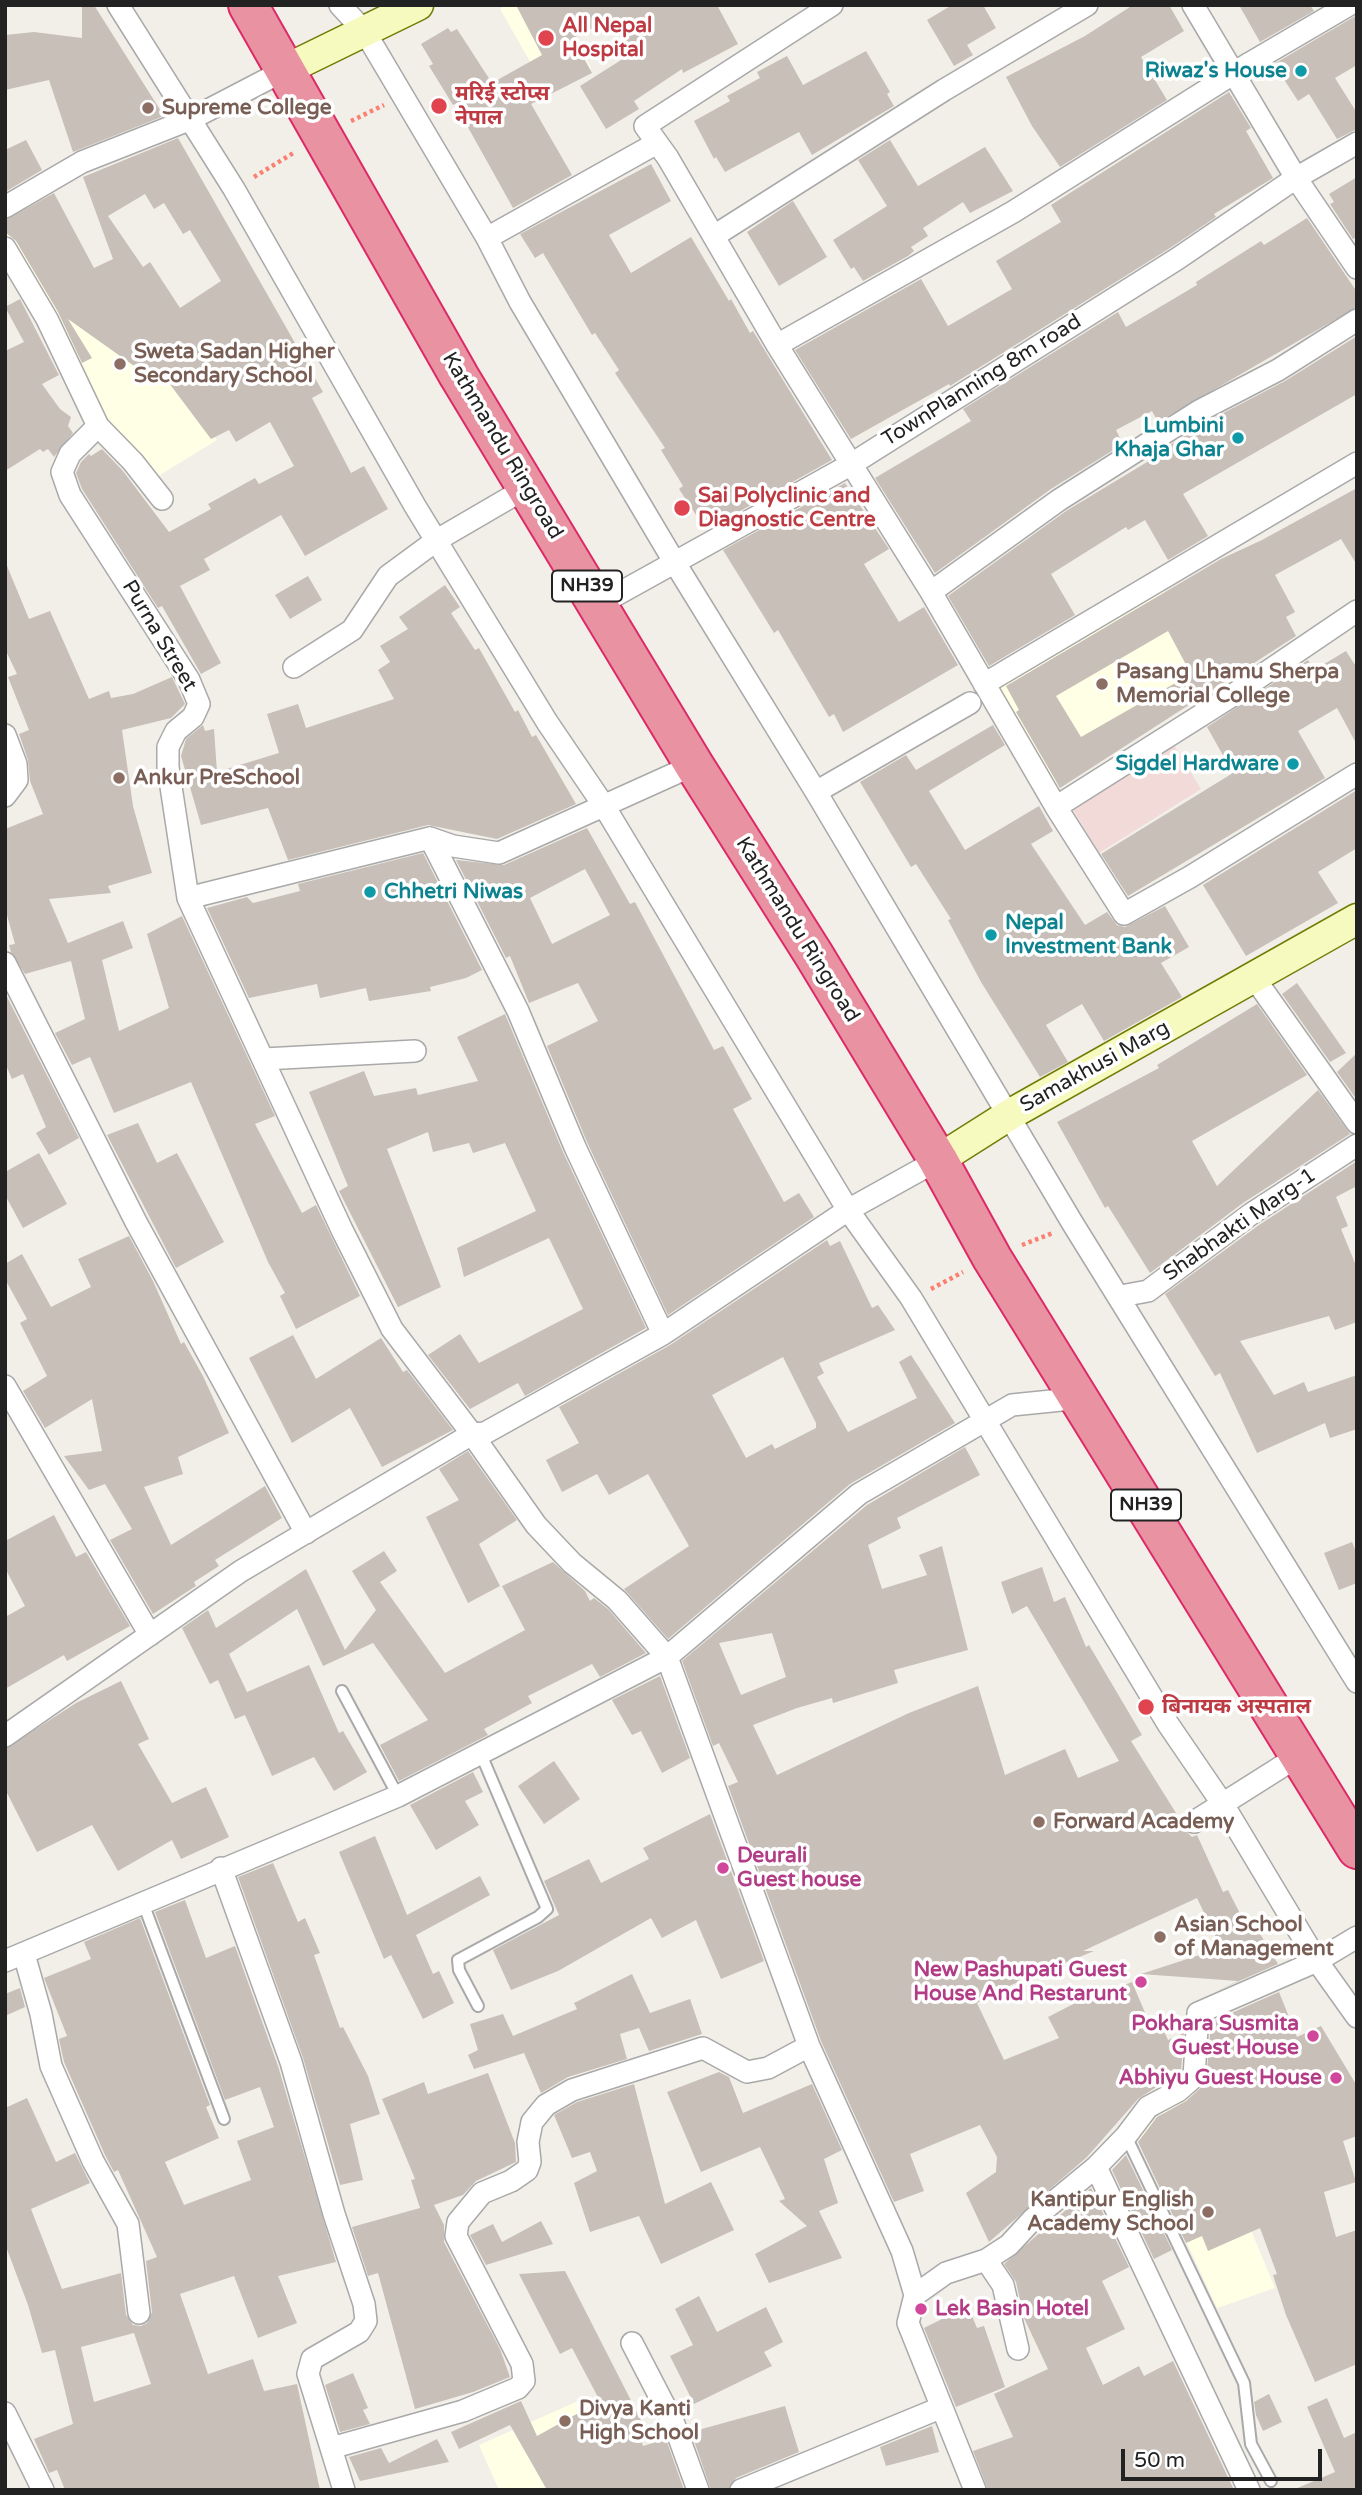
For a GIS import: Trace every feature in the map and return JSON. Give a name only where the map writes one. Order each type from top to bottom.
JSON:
[{"type":"highway","name":"Kathmandu Ringroad","points":[[248,5],[287,69],[459,376],[694,765],[938,1160],[992,1258],[1081,1398],[1357,1849]]},
{"type":"main road","points":[[287,69],[418,5]]},
{"type":"main road","name":"Samakhusi Marg","points":[[938,1160],[1009,1115],[1255,979],[1357,919]]},
{"type":"street","points":[[118,5],[191,119],[437,540],[547,722],[604,806],[848,1210],[911,1298],[987,1420],[1168,1724],[1224,1806],[1317,1961],[1357,2017]]},
{"type":"street","points":[[340,5],[365,32],[487,238],[520,302],[675,563],[816,792],[1073,1224],[1121,1296],[1357,1682]]},
{"type":"street","points":[[832,5],[645,126],[714,236],[850,465],[931,592],[1056,807],[1124,914],[1191,877],[1357,774]]},
{"type":"street","points":[[714,236],[944,90],[1087,5]]},
{"type":"street","points":[[1193,5],[1296,178],[1357,268]]},
{"type":"street","points":[[777,345],[1013,212],[1349,5]]},
{"type":"street","points":[[5,207],[82,162],[191,119],[287,69]]},
{"type":"street","points":[[487,238],[657,143]]},
{"type":"street","name":"TownPlanning 8m road","points":[[598,605],[850,465],[1177,259],[1296,178],[1357,143]]},
{"type":"street","points":[[5,248],[47,319],[98,426],[133,462],[162,499]]},
{"type":"street","points":[[931,592],[1082,485],[1199,411],[1278,370],[1357,320]]},
{"type":"street","name":"Purna Street","points":[[98,426],[70,454],[62,472],[70,495],[189,680],[199,704],[193,717],[176,731],[169,747],[168,767],[188,898]]},
{"type":"street","points":[[984,684],[1357,463]]},
{"type":"street","points":[[294,667],[352,630],[388,576],[437,540],[527,487]]},
{"type":"street","points":[[1056,807],[1230,697],[1357,611]]},
{"type":"street","points":[[816,792],[970,703]]},
{"type":"street","points":[[5,735],[16,764],[17,780],[5,796]]},
{"type":"street","points":[[694,765],[499,853],[453,846],[429,838],[188,898],[342,1230],[392,1329],[472,1434],[536,1525],[572,1563],[617,1600],[667,1657],[809,2046],[902,2251],[915,2295],[908,2323],[975,2490]]},
{"type":"street","points":[[429,838],[518,1011],[575,1147],[663,1334]]},
{"type":"street","points":[[5,962],[136,1222],[306,1532]]},
{"type":"street","points":[[1255,979],[1357,1123]]},
{"type":"street","points":[[264,1059],[415,1051]]},
{"type":"street","name":"Shabhakti Marg-1","points":[[1121,1296],[1148,1291],[1211,1242],[1357,1145]]},
{"type":"street","points":[[5,1736],[241,1572],[472,1434],[485,1433],[663,1334],[848,1210],[938,1160]]},
{"type":"street","points":[[5,1386],[150,1635]]},
{"type":"street","points":[[139,2313],[128,2224],[93,2161],[51,2066],[41,2014],[15,1958],[221,1868],[398,1796],[667,1657],[859,1494],[1012,1405],[1081,1398]]},
{"type":"street","points":[[1194,1822],[1224,1806],[1300,1755]]},
{"type":"street","points":[[221,1868],[291,2062],[334,2214],[364,2304],[366,2321],[359,2332],[312,2358],[308,2374],[344,2490]]},
{"type":"street","points":[[915,2295],[946,2273],[986,2260],[1009,2245],[1033,2219],[1096,2167],[1126,2136],[1148,2107],[1178,2091],[1194,2077],[1198,2013],[1317,1961],[1357,1937]]},
{"type":"street","points":[[331,2448],[463,2411],[518,2388],[524,2381],[522,2364],[456,2236],[458,2222],[482,2193],[511,2181],[527,2170],[530,2162],[528,2142],[533,2122],[546,2105],[572,2090],[703,2048],[747,2072],[768,2068],[809,2046]]},
{"type":"street","points":[[1096,2167],[1249,2490]]},
{"type":"street","points":[[986,2260],[1003,2285],[1018,2349]]},
{"type":"street","points":[[632,2343],[674,2424],[698,2490]]},
{"type":"street","points":[[741,2490],[940,2408]]},
{"type":"street","points":[[5,2413],[43,2490]]},
{"type":"lane","points":[[342,1691],[398,1796]]},
{"type":"lane","points":[[478,2006],[459,1970],[458,1960],[538,1917],[547,1909],[480,1752]]},
{"type":"lane","points":[[143,1903],[224,2119]]},
{"type":"lane","points":[[1126,2136],[1244,2383],[1251,2444],[1271,2481]]},
{"type":"shaded area","name":"All Nepal Hospital","points":[[507,5],[557,5],[591,68],[548,93],[500,9]]},
{"type":"shaded area","name":"Sweta Sadan Higher Secondary School","points":[[32,193],[89,285],[146,333],[217,440],[155,478],[86,395],[5,241],[5,211]]},
{"type":"shaded area","name":"Pasang Lhamu Sherpa Memorial College","points":[[1158,579],[1217,687],[1048,787],[986,681]]},
{"type":"shaded area","points":[[1174,745],[1201,789],[1099,853],[1072,808]]},
{"type":"shaded area","name":"Kantipur English Academy School","points":[[1192,2088],[1275,2288],[1217,2308],[1137,2135]]},
{"type":"shaded area","name":"Divya Kanti High School","points":[[587,2397],[629,2490],[499,2490],[479,2445]]},
{"type":"building","points":[[82,5],[94,5],[164,116],[73,152],[49,80],[5,90],[5,35],[34,32],[82,38]]},
{"type":"building","points":[[516,5],[717,5],[738,44],[683,73],[682,69],[634,101],[639,109],[606,129],[580,86],[629,55],[611,19],[573,38],[592,73],[531,104],[572,175],[513,208],[455,104],[453,105],[429,66],[433,64],[421,44],[448,28],[451,32],[457,29],[492,83],[542,55]]},
{"type":"building","points":[[952,5],[983,5],[996,28],[967,45],[973,55],[954,66],[927,20]]},
{"type":"building","points":[[1133,5],[1169,5],[1184,31],[1141,57],[1167,100],[1060,167],[1032,126],[1006,77],[1085,36]]},
{"type":"building","points":[[1239,5],[1310,5],[1314,11],[1260,42]]},
{"type":"building","points":[[1357,15],[1357,65],[1335,78],[1357,113],[1357,129],[1337,139],[1309,94],[1298,101],[1274,64]]},
{"type":"building","points":[[866,51],[890,92],[887,94],[894,106],[812,155],[799,132],[725,172],[716,157],[714,159],[694,121],[730,101],[727,96],[760,78],[757,72],[787,56],[803,85]]},
{"type":"building","points":[[1229,92],[1251,128],[1246,131],[1273,178],[1214,214],[1216,217],[1170,248],[950,386],[949,384],[851,439],[795,350],[921,279],[948,326],[1012,289],[996,261],[1061,222],[1051,205]]},
{"type":"building","points":[[178,138],[323,392],[312,398],[351,473],[364,466],[388,509],[305,556],[281,515],[204,559],[210,570],[180,586],[221,663],[201,674],[162,606],[158,608],[82,489],[76,473],[89,454],[91,456],[102,449],[123,471],[169,532],[211,509],[208,504],[255,478],[259,484],[294,466],[270,422],[236,442],[229,430],[211,439],[163,375],[144,373],[68,319],[92,358],[82,363],[58,312],[16,241],[5,232],[5,220],[54,193],[94,268],[113,259],[83,177]],"holes":[[[145,194],[154,209],[164,203],[183,234],[190,230],[221,281],[180,308],[150,262],[143,267],[108,216]]]},
{"type":"building","points":[[26,140],[42,170],[5,192],[5,150]]},
{"type":"building","points":[[890,140],[918,186],[985,147],[1013,191],[970,213],[963,202],[923,228],[928,236],[911,247],[914,251],[908,256],[863,281],[854,267],[851,269],[833,240],[887,206],[858,160]]},
{"type":"building","points":[[651,164],[671,201],[609,235],[631,273],[691,237],[750,333],[753,331],[832,460],[706,530],[679,489],[683,486],[661,450],[665,448],[615,373],[619,370],[595,333],[592,335],[543,253],[535,258],[520,234]]},
{"type":"building","points":[[1357,177],[1357,237],[1353,239],[1330,204],[1334,202],[1329,194]]},
{"type":"building","points":[[793,201],[827,257],[779,286],[747,232]]},
{"type":"building","points":[[1307,218],[1357,292],[1357,307],[1158,422],[1152,411],[1116,430],[1123,444],[1051,489],[935,573],[875,478],[971,421],[963,409],[1118,312],[1126,327],[1197,285],[1196,282],[1261,241],[1264,245]]},
{"type":"building","points":[[20,299],[59,375],[42,384],[60,409],[71,417],[68,426],[73,433],[54,457],[48,449],[43,452],[40,449],[5,471],[5,351],[24,342],[5,307]]},
{"type":"building","points":[[1357,336],[1357,394],[1183,494],[1208,536],[1168,560],[1145,520],[1128,530],[1126,527],[1051,574],[1075,615],[989,666],[948,596],[1066,511],[1172,447],[1170,445],[1206,422],[1285,381]]},
{"type":"building","points":[[845,483],[889,549],[864,564],[899,622],[924,607],[958,665],[843,732],[834,714],[829,717],[778,630],[774,633],[723,550]]},
{"type":"building","points":[[1357,488],[1357,565],[1341,539],[1275,575],[1295,612],[1286,617],[1296,636],[1060,788],[1016,712],[1019,710],[1006,686],[1221,559],[1262,540]],"holes":[[[1168,631],[1191,674],[1081,737],[1056,696]]]},
{"type":"building","points":[[5,561],[29,619],[50,611],[89,699],[109,691],[111,698],[133,694],[172,677],[185,704],[171,718],[122,730],[133,806],[152,873],[108,886],[111,893],[49,899],[68,943],[123,921],[133,948],[102,960],[119,1031],[169,1008],[147,934],[182,916],[275,1116],[255,1124],[302,1213],[316,1205],[360,1296],[296,1329],[280,1296],[285,1293],[268,1262],[191,1082],[114,1113],[90,1057],[72,1065],[55,1033],[85,1019],[71,961],[25,974],[11,952],[9,945],[15,944],[5,908],[5,829],[43,814],[30,781],[28,760],[19,734],[29,730],[8,677],[17,674],[5,649]]},
{"type":"building","points":[[308,576],[322,600],[290,619],[275,595]]},
{"type":"building","points":[[445,585],[460,607],[451,613],[475,650],[479,648],[532,737],[536,735],[576,804],[497,839],[428,825],[288,860],[268,808],[201,825],[181,756],[186,739],[203,725],[205,731],[214,729],[217,772],[279,753],[267,714],[298,704],[306,728],[394,699],[378,670],[390,662],[380,646],[408,629],[399,617]]},
{"type":"building","points":[[1346,651],[1357,668],[1357,745],[1337,708],[1298,731],[1325,778],[1128,896],[1101,854],[1233,773],[1207,727],[1308,660],[1314,670]]},
{"type":"building","points":[[993,725],[1005,745],[929,791],[965,850],[1039,806],[1053,831],[1031,844],[1085,925],[1107,912],[1117,925],[1125,927],[1165,906],[1189,947],[1161,963],[1182,997],[1104,1041],[1082,1004],[1046,1025],[1068,1062],[1040,1077],[981,982],[948,920],[951,919],[916,864],[911,867],[860,782],[906,755],[916,770]]},
{"type":"building","points":[[1357,790],[1357,848],[1318,872],[1338,903],[1246,956],[1203,885]]},
{"type":"building","points":[[587,828],[630,904],[635,902],[714,1050],[723,1046],[752,1099],[733,1109],[784,1202],[799,1193],[814,1217],[668,1315],[587,1142],[547,1046],[598,1021],[578,983],[529,1003],[510,956],[506,958],[456,860],[504,865]],"holes":[[[585,869],[610,915],[552,944],[530,898]]]},
{"type":"building","points":[[423,853],[482,970],[466,978],[430,987],[431,991],[369,1001],[366,988],[320,998],[317,984],[249,998],[207,908],[247,897],[253,903],[300,891],[298,884]]},
{"type":"building","points":[[1297,983],[1346,1053],[1330,1062],[1282,994]]},
{"type":"building","points":[[5,993],[79,1138],[49,1155],[36,1133],[46,1127],[23,1074],[12,1079],[5,1063]]},
{"type":"building","points":[[1257,1004],[1307,1075],[1192,1141],[1217,1186],[1318,1090],[1350,1134],[1243,1203],[1150,1273],[1108,1206],[1105,1208],[1057,1122],[1159,1068],[1157,1065]]},
{"type":"building","points":[[505,1014],[563,1152],[646,1328],[525,1396],[518,1383],[470,1409],[428,1355],[460,1334],[479,1363],[583,1309],[549,1238],[464,1277],[457,1248],[536,1211],[505,1143],[473,1153],[469,1143],[433,1152],[428,1132],[387,1149],[441,1287],[398,1307],[339,1191],[348,1186],[309,1092],[364,1071],[374,1096],[416,1088],[418,1095],[478,1081],[457,1037]]},
{"type":"building","points":[[1357,1053],[1357,1100],[1337,1072]]},
{"type":"building","points":[[138,1123],[157,1163],[177,1153],[224,1242],[176,1268],[107,1135]]},
{"type":"building","points":[[39,1153],[67,1204],[23,1228],[5,1195],[5,1172]]},
{"type":"building","points":[[1357,1161],[1357,1186],[1336,1197],[1348,1226],[1341,1229],[1357,1268],[1357,1322],[1335,1330],[1329,1316],[1240,1341],[1274,1395],[1304,1382],[1308,1392],[1357,1375],[1357,1429],[1330,1438],[1325,1423],[1257,1453],[1220,1373],[1215,1376],[1165,1294],[1259,1225]]},
{"type":"building","points":[[129,1236],[153,1281],[181,1344],[184,1342],[203,1376],[229,1433],[178,1457],[183,1474],[144,1487],[171,1545],[265,1486],[282,1518],[215,1560],[219,1566],[194,1582],[196,1586],[153,1614],[110,1540],[132,1529],[105,1484],[89,1490],[64,1456],[102,1451],[92,1399],[45,1428],[23,1391],[47,1376],[20,1323],[27,1319],[5,1279],[5,1264],[22,1254],[51,1307],[91,1287],[78,1259]]},
{"type":"building","points":[[827,1240],[830,1246],[840,1241],[872,1308],[878,1305],[895,1330],[819,1363],[824,1373],[817,1377],[848,1432],[917,1398],[899,1362],[911,1355],[955,1423],[850,1484],[668,1639],[624,1589],[689,1546],[648,1474],[609,1495],[597,1474],[562,1492],[546,1460],[579,1443],[559,1407],[670,1345]],"holes":[[[783,1357],[816,1423],[816,1428],[775,1449],[772,1444],[746,1458],[712,1395]]]},
{"type":"building","points":[[293,1335],[316,1379],[381,1338],[403,1372],[407,1370],[453,1430],[382,1467],[350,1408],[292,1443],[249,1358]]},
{"type":"building","points":[[965,1447],[980,1475],[897,1518],[901,1528],[868,1545],[882,1589],[927,1575],[919,1555],[942,1546],[968,1650],[894,1670],[898,1683],[833,1703],[832,1698],[797,1708],[753,1725],[777,1775],[909,1713],[978,1686],[1005,1775],[1065,1749],[1078,1778],[1119,1761],[1027,1606],[1012,1614],[1001,1582],[1042,1567],[1054,1602],[1065,1597],[1086,1647],[1089,1645],[1142,1735],[1131,1741],[1183,1828],[1192,1837],[1197,1835],[1223,1892],[1228,1890],[1251,1935],[1259,1932],[1278,1964],[1214,1992],[1238,1981],[1141,1974],[1221,1948],[1197,1898],[1083,1951],[1094,1951],[982,1997],[983,2000],[977,2003],[1004,2060],[1059,2038],[1048,2017],[1087,1997],[1088,2000],[1132,1982],[1149,2022],[1158,2018],[1168,2040],[1184,2033],[1181,2071],[1138,2099],[1087,2157],[989,2242],[966,2193],[996,2172],[997,2157],[980,2125],[910,2154],[924,2191],[894,2202],[821,2041],[728,1786],[738,1782],[719,1743],[713,1746],[682,1661],[867,1505]],"holes":[[[772,1633],[786,1677],[741,1695],[719,1643]]]},
{"type":"building","points":[[468,1451],[517,1520],[479,1544],[500,1586],[468,1603],[426,1517],[459,1500],[439,1469]]},
{"type":"building","points":[[54,1515],[76,1557],[86,1552],[130,1626],[67,1661],[64,1655],[5,1689],[5,1617],[25,1606],[5,1568],[5,1541]]},
{"type":"building","points":[[1352,1542],[1357,1554],[1357,1583],[1339,1590],[1324,1553]]},
{"type":"building","points":[[384,1551],[397,1571],[380,1582],[445,1673],[525,1630],[502,1586],[553,1562],[585,1591],[590,1601],[594,1598],[608,1609],[646,1653],[600,1677],[592,1664],[528,1696],[532,1703],[484,1729],[488,1735],[399,1781],[380,1745],[428,1720],[373,1643],[323,1666],[297,1609],[229,1654],[247,1692],[309,1665],[339,1733],[343,1731],[367,1772],[334,1791],[314,1757],[272,1776],[245,1715],[235,1719],[218,1680],[210,1684],[182,1628],[208,1610],[216,1628],[306,1569],[345,1650],[376,1610],[352,1571]]},
{"type":"building","points":[[660,1676],[690,1758],[662,1773],[641,1731],[632,1735],[612,1700]]},
{"type":"building","points":[[121,1681],[149,1739],[138,1744],[172,1803],[206,1787],[229,1837],[181,1859],[172,1840],[118,1871],[92,1825],[37,1852],[5,1789],[5,1749],[76,1703]]},
{"type":"building","points":[[554,1761],[580,1799],[544,1824],[518,1786]]},
{"type":"building","points":[[473,1772],[483,1792],[465,1801],[479,1825],[436,1850],[410,1805]]},
{"type":"building","points":[[710,1814],[764,1961],[721,1979],[696,1920],[662,1938],[651,1918],[558,1971],[511,1990],[493,1950],[559,1915],[544,1881],[589,1859],[601,1883],[649,1859],[643,1848]]},
{"type":"building","points":[[375,1836],[407,1915],[480,1876],[490,1895],[416,1935],[433,1974],[439,1971],[454,2003],[423,2019],[391,1955],[384,1959],[339,1852]]},
{"type":"building","points":[[273,1863],[298,1922],[305,1918],[320,1953],[314,1955],[340,2028],[343,2027],[368,2076],[380,2114],[350,2124],[363,2180],[340,2185],[303,2058],[238,1877]]},
{"type":"building","points":[[185,1900],[206,1958],[235,1946],[278,2066],[336,2262],[278,2276],[297,2323],[258,2338],[234,2276],[180,2294],[208,2374],[253,2359],[264,2391],[297,2384],[320,2490],[65,2490],[57,2470],[49,2473],[34,2439],[73,2424],[55,2350],[42,2353],[28,2305],[5,2244],[5,2108],[27,2098],[56,2162],[75,2153],[90,2183],[31,2209],[62,2289],[121,2273],[126,2315],[133,2325],[141,2326],[147,2323],[152,2312],[146,2261],[157,2257],[118,2170],[114,2172],[105,2155],[64,2062],[59,2039],[67,2036],[44,1978],[91,1959],[84,1942],[140,1918],[210,2105],[206,2107],[219,2138],[165,2162],[184,2205],[251,2180],[237,2141],[274,2127],[260,2087],[225,2100],[155,1912]],"holes":[[[134,2333],[151,2384],[94,2402],[81,2347]]]},
{"type":"building","points":[[632,1974],[650,2013],[690,1999],[702,2034],[649,2051],[639,2028],[620,2034],[627,2059],[568,2077],[541,2093],[524,2053],[474,2069],[468,2055],[478,2050],[470,2024],[503,2014],[513,2036],[577,2009],[574,2003]]},
{"type":"building","points":[[20,1988],[25,2007],[5,2016],[5,1994]]},
{"type":"building","points":[[1279,1992],[1297,2037],[1321,2026],[1357,2086],[1357,2136],[1343,2141],[1356,2182],[1324,2192],[1336,2237],[1357,2230],[1357,2364],[1315,2382],[1286,2315],[1273,2275],[1277,2274],[1260,2228],[1208,2251],[1202,2236],[1186,2243],[1138,2142],[1157,2117],[1186,2101],[1206,2083],[1211,2022]]},
{"type":"building","points":[[719,2072],[729,2077],[743,2113],[812,2084],[842,2150],[824,2159],[838,2203],[819,2211],[842,2258],[769,2283],[755,2254],[807,2226],[779,2201],[785,2199],[760,2147],[701,2172],[667,2092]]},
{"type":"building","points":[[488,2073],[515,2143],[516,2162],[476,2181],[463,2195],[434,2205],[444,2225],[444,2242],[500,2349],[510,2377],[473,2392],[415,2409],[378,2273],[368,2276],[352,2227],[420,2208],[411,2180],[415,2179],[382,2099],[424,2082],[428,2094]]},
{"type":"building","points":[[634,2084],[665,2204],[711,2182],[734,2230],[661,2264],[639,2216],[590,2232],[574,2183],[597,2171],[590,2152],[572,2158],[554,2115],[577,2102]]},
{"type":"building","points":[[1126,2155],[1172,2250],[1154,2259],[1112,2170]]},
{"type":"building","points":[[1091,2188],[1129,2267],[1102,2281],[1125,2329],[1086,2348],[1103,2385],[1139,2366],[1144,2376],[1173,2361],[1234,2490],[988,2490],[973,2451],[1013,2437],[994,2394],[1048,2369],[1024,2318],[1016,2282],[1004,2264]]},
{"type":"building","points":[[541,2221],[553,2244],[486,2265],[470,2235],[493,2224],[502,2242]]},
{"type":"building","points":[[565,2271],[645,2428],[638,2431],[643,2446],[666,2439],[684,2490],[547,2490],[510,2425],[459,2449],[451,2432],[521,2401],[537,2436],[600,2401],[572,2348],[560,2354],[519,2274]]},
{"type":"building","points":[[699,2296],[717,2332],[766,2307],[783,2342],[764,2352],[772,2366],[694,2404],[670,2356],[693,2345],[675,2309]]},
{"type":"building","points":[[968,2306],[977,2328],[984,2326],[1005,2387],[956,2407],[924,2328]]},
{"type":"building","points":[[353,2373],[368,2408],[363,2410],[370,2424],[340,2432],[325,2385]]},
{"type":"building","points":[[1269,2394],[1282,2422],[1263,2431],[1254,2402]]},
{"type":"building","points":[[1327,2398],[1344,2438],[1357,2432],[1357,2490],[1293,2490],[1335,2472],[1307,2407]]},
{"type":"building","points":[[785,2406],[799,2452],[736,2478],[728,2490],[711,2490],[691,2432]]},
{"type":"building","points":[[932,2426],[939,2452],[886,2466],[880,2447]]},
{"type":"building","points":[[437,2439],[449,2462],[360,2481],[349,2457],[381,2448],[389,2463]]},
{"type":"place","name":"All Nepal Hospital","points":[[546,38]]},
{"type":"place","name":"Riwaz's House","points":[[1301,71]]},
{"type":"place","name":"मरिई स्टोप्स नेपाल","points":[[439,106]]},
{"type":"place","name":"Supreme College","points":[[148,108]]},
{"type":"place","name":"Sweta Sadan Higher Secondary School","points":[[120,364]]},
{"type":"place","name":"Lumbini Khaja Ghar","points":[[1238,438]]},
{"type":"place","name":"Sai Polyclinic and Diagnostic Centre","points":[[682,508]]},
{"type":"place","name":"Pasang Lhamu Sherpa Memorial College","points":[[1102,684]]},
{"type":"place","name":"Sigdel Hardware","points":[[1293,764]]},
{"type":"place","name":"Ankur PreSchool","points":[[119,778]]},
{"type":"place","name":"Chhetri Niwas","points":[[370,892]]},
{"type":"place","name":"Nepal Investment Bank","points":[[991,935]]},
{"type":"place","name":"बिनायक अस्पताल","points":[[1146,1707]]},
{"type":"place","name":"Forward Academy","points":[[1039,1822]]},
{"type":"place","name":"Deurali Guest house","points":[[723,1868]]},
{"type":"place","name":"Asian School of Management","points":[[1160,1937]]},
{"type":"place","name":"New Pashupati Guest House And Restarunt","points":[[1141,1982]]},
{"type":"place","name":"Pokhara Susmita Guest House","points":[[1313,2036]]},
{"type":"place","name":"Abhiyu Guest House","points":[[1336,2078]]},
{"type":"place","name":"Kantipur English Academy School","points":[[1208,2212]]},
{"type":"place","name":"Lek Basin Hotel","points":[[921,2309]]},
{"type":"place","name":"Divya Kanti High School","points":[[565,2421]]}]
